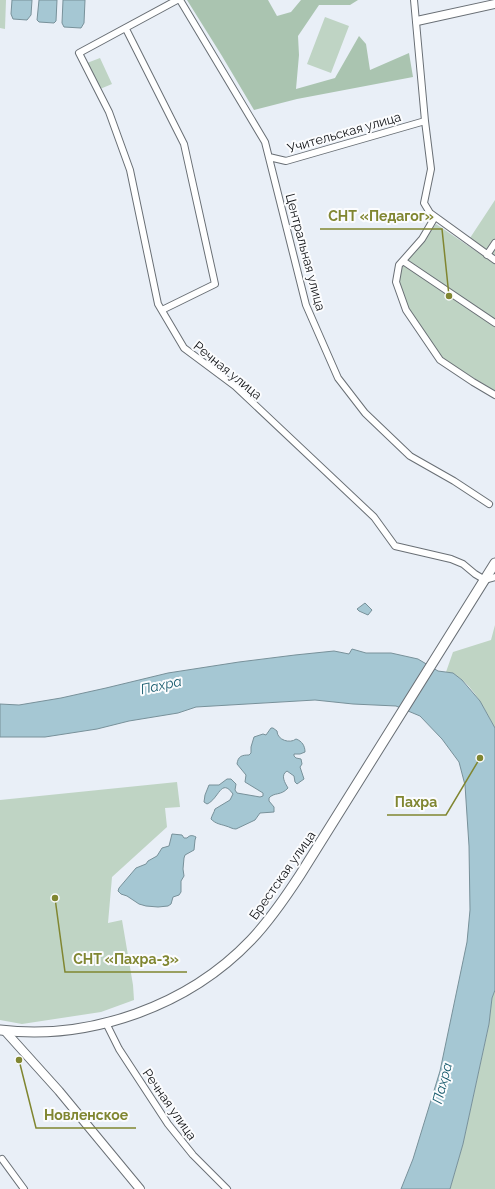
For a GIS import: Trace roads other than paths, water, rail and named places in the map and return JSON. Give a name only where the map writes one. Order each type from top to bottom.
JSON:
[{"type":"main road","name":"Брестская улица","points":[[2,1031],[37,1032],[72,1029],[106,1023],[132,1015],[181,994],[204,980],[220,969],[250,941],[269,920],[286,896],[495,564]]},
{"type":"street","points":[[162,310],[215,284],[184,144],[126,29],[179,0]]},
{"type":"street","name":"Центральная улица","points":[[179,0],[265,142],[306,305],[338,378],[365,413],[410,456],[454,481],[489,504]]},
{"type":"street","points":[[414,0],[431,169],[424,203],[430,213],[495,260]]},
{"type":"street","points":[[417,21],[495,4]]},
{"type":"street","name":"Речная улица","points":[[126,29],[79,53],[109,112],[130,170],[158,304],[184,348],[235,386],[374,517],[395,546],[451,559],[463,564],[484,580]]},
{"type":"street","name":"Учительская улица","points":[[268,157],[286,161],[425,121]]},
{"type":"street","points":[[435,217],[422,239],[399,265],[396,282],[406,310],[440,360],[495,395]]},
{"type":"street","points":[[487,255],[495,243]]},
{"type":"street","points":[[403,261],[495,324]]},
{"type":"street","points":[[484,580],[495,577]]},
{"type":"street","name":"Речная улица","points":[[106,1023],[119,1049],[168,1124],[192,1155],[227,1189]]},
{"type":"street","points":[[2,1031],[59,1091],[140,1189]]},
{"type":"street","points":[[2,1159],[24,1189]]},
{"type":"water","points":[[12,0],[32,0],[31,15],[27,20],[13,19],[11,14]]},
{"type":"water","points":[[39,0],[57,0],[56,21],[54,23],[39,22],[37,20]]},
{"type":"water","points":[[63,0],[85,0],[84,23],[81,28],[64,27],[62,23]]},
{"type":"water","points":[[365,603],[372,610],[368,615],[357,609]]},
{"type":"water","points":[[352,649],[366,653],[391,653],[418,659],[438,671],[453,673],[462,680],[480,701],[495,728],[495,990],[492,998],[489,1024],[463,1144],[450,1189],[401,1189],[413,1159],[440,1071],[467,942],[470,910],[469,846],[465,785],[459,762],[442,739],[420,716],[396,706],[315,700],[196,707],[178,713],[129,721],[97,729],[45,737],[0,737],[0,704],[19,705],[61,698],[168,673],[295,655],[334,651],[349,654]]},
{"type":"water","points":[[271,728],[277,731],[281,739],[290,741],[296,739],[303,744],[305,752],[294,754],[294,756],[301,759],[302,764],[300,767],[304,779],[297,784],[294,776],[287,771],[285,773],[283,777],[288,788],[283,792],[269,798],[269,801],[274,807],[274,812],[260,813],[255,820],[236,829],[218,824],[211,819],[215,809],[230,800],[233,794],[229,789],[223,788],[207,804],[204,802],[209,785],[219,785],[227,779],[231,779],[236,784],[235,790],[237,793],[260,797],[263,796],[263,793],[245,782],[246,775],[237,764],[238,759],[241,756],[249,755],[251,753],[254,737],[263,734],[266,735]]},
{"type":"water","points":[[172,834],[182,835],[184,838],[189,836],[196,837],[194,850],[185,855],[184,858],[184,876],[181,881],[181,892],[179,895],[173,897],[171,904],[168,906],[158,907],[139,904],[121,894],[118,891],[119,888],[136,868],[146,864],[148,861],[157,856],[162,848],[169,846]]},
{"type":"place","name":"СНТ «Педагог»","points":[[449,296]]},
{"type":"place","name":"Пахра","points":[[480,758]]},
{"type":"place","name":"СНТ «Пахра-3»","points":[[55,898]]},
{"type":"place","name":"Новленское","points":[[19,1060]]}]
